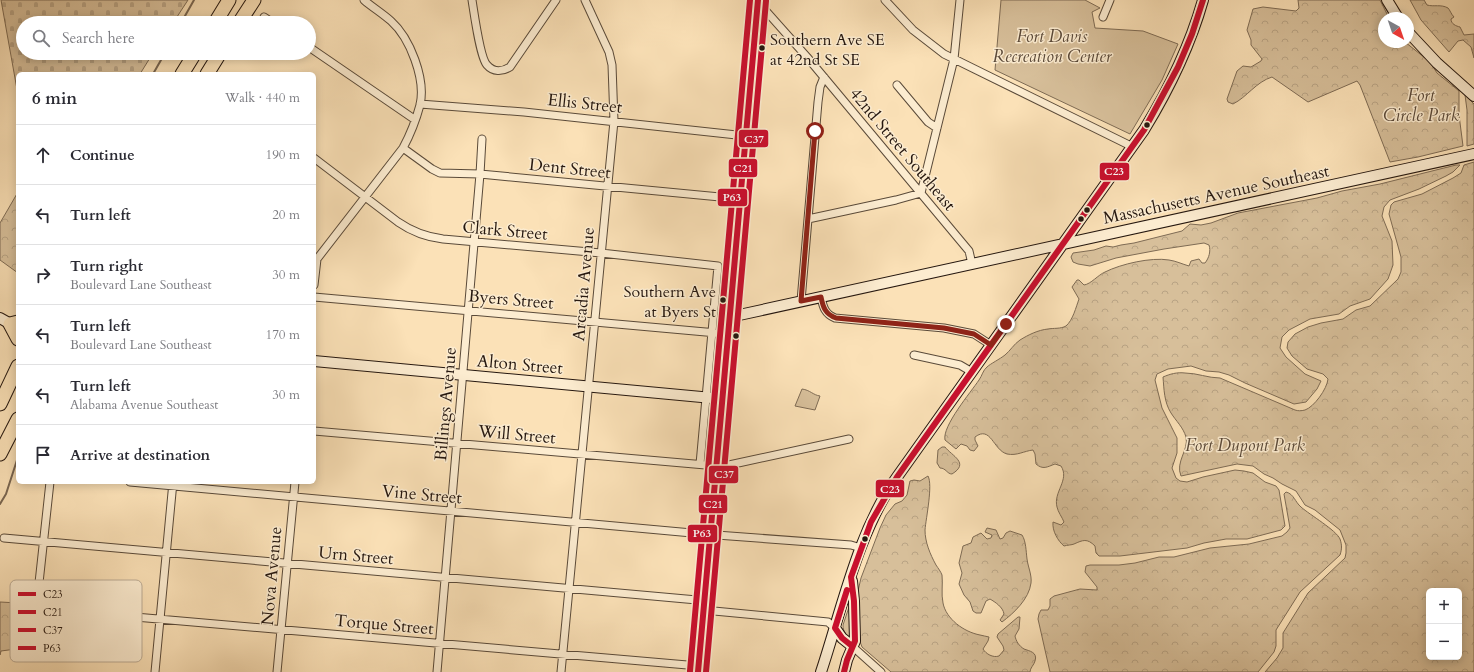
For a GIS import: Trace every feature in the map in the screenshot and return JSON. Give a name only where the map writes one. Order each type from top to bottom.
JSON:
[{"type":"highway","points":[[219,16],[229,0]]},
{"type":"highway","points":[[244,16],[254,0]]},
{"type":"highway","points":[[183,72],[191,60]]},
{"type":"highway","points":[[208,72],[216,60]]},
{"type":"highway","points":[[11,323],[16,334]]},
{"type":"highway","points":[[0,404],[16,370]]},
{"type":"highway","points":[[0,454],[16,423]]},
{"type":"street","points":[[316,257],[403,148],[410,134],[420,104],[421,91],[416,61],[409,44],[391,21],[364,0]]},
{"type":"street","points":[[472,0],[486,64],[495,70],[504,71],[510,67],[556,0]]},
{"type":"street","name":"Arcadia Avenue","points":[[561,672],[614,121],[612,65],[609,52],[585,0]]},
{"type":"street","points":[[885,0],[903,21],[939,51],[1133,147]]},
{"type":"street","points":[[808,219],[921,193],[954,59],[960,0]]},
{"type":"street","points":[[1103,17],[1110,0]]},
{"type":"street","points":[[820,672],[836,628],[861,548],[875,513],[892,483],[1133,147],[1153,116],[1176,72],[1191,37],[1202,0]]},
{"type":"street","points":[[1387,0],[1394,12]]},
{"type":"street","points":[[699,669],[758,1]]},
{"type":"street","name":"42nd Street Southeast","points":[[758,1],[824,77],[969,251],[972,264]]},
{"type":"street","points":[[1414,38],[1437,63],[1474,96]]},
{"type":"street","points":[[316,52],[414,119]]},
{"type":"street","points":[[801,301],[818,102],[820,87],[824,77]]},
{"type":"street","points":[[897,85],[928,122],[937,128]]},
{"type":"street","name":"Ellis Street","points":[[420,104],[614,121],[746,136]]},
{"type":"street","name":"Billings Avenue","points":[[436,672],[463,375],[482,139]]},
{"type":"street","name":"Dent Street","points":[[403,148],[440,173],[480,174],[741,199]]},
{"type":"street","name":"Massachusetts Avenue Southeast","points":[[730,317],[1474,154]]},
{"type":"street","name":"Clark Street","points":[[316,160],[398,222],[422,234],[443,239],[718,266],[712,333]]},
{"type":"street","name":"Byers Street","points":[[316,297],[728,334]]},
{"type":"street","points":[[821,297],[823,306],[828,315],[836,318],[944,328],[974,334],[991,345]]},
{"type":"street","points":[[700,464],[712,333]]},
{"type":"street","points":[[914,355],[960,365],[972,372]]},
{"type":"street","name":"Alton Street","points":[[316,361],[723,399]]},
{"type":"street","name":"Will Street","points":[[316,432],[717,466],[729,465],[849,438]]},
{"type":"street","points":[[39,580],[50,484]]},
{"type":"street","points":[[155,671],[173,484]]},
{"type":"street","name":"Vine Street","points":[[173,484],[294,497],[710,535],[851,545],[861,548]]},
{"type":"street","name":"Nova Avenue","points":[[277,672],[295,484]]},
{"type":"street","name":"Urn Street","points":[[4,538],[697,600],[715,611],[828,622],[836,628]]},
{"type":"street","points":[[844,672],[855,641],[854,601],[851,577]]},
{"type":"street","name":"Torque Street","points":[[142,617],[563,654],[699,669]]},
{"type":"street","points":[[836,628],[842,638],[881,672]]},
{"type":"green space","points":[[1,0],[188,0],[178,16],[16,16],[16,60],[149,60],[141,72],[16,72],[16,84]]},
{"type":"green space","name":"Fort Davis Recreation Center","points":[[1001,0],[1085,0],[1100,8],[1092,12],[1095,28],[1143,31],[1178,44],[1162,80],[1130,134],[995,70]]},
{"type":"green space","name":"Fort Circle Park","points":[[1298,0],[1380,0],[1386,12],[1378,12],[1378,48],[1412,48],[1430,62],[1437,73],[1459,91],[1459,115],[1463,146],[1390,162],[1360,85],[1357,81],[1308,102],[1272,77],[1261,82],[1243,98],[1233,104],[1228,102],[1227,99],[1237,71],[1243,66],[1251,67],[1262,59],[1251,45],[1251,40],[1247,30],[1253,9],[1263,7],[1296,11],[1299,8]]},
{"type":"green space","points":[[1410,0],[1424,0],[1427,5],[1443,6],[1448,8],[1454,17],[1451,19],[1452,22],[1460,27],[1464,35],[1474,34],[1474,58],[1471,47],[1463,40],[1458,41],[1449,52],[1421,20]]},
{"type":"green space","points":[[1465,95],[1474,104],[1474,144],[1467,146],[1467,110]]},
{"type":"green space","name":"Fort Dupont Park","points":[[1474,162],[1474,672],[1265,672],[1283,648],[1283,633],[1308,593],[1345,558],[1346,545],[1340,530],[1315,510],[1305,505],[1296,491],[1264,474],[1253,466],[1237,464],[1181,476],[1180,466],[1186,447],[1186,437],[1167,404],[1163,377],[1182,373],[1220,378],[1295,410],[1302,411],[1309,408],[1316,402],[1323,392],[1328,379],[1323,374],[1307,369],[1292,356],[1287,348],[1288,342],[1295,334],[1308,327],[1343,319],[1356,310],[1370,306],[1398,279],[1401,272],[1401,257],[1389,214],[1391,205],[1394,202],[1422,194],[1461,173],[1464,165]]},
{"type":"green space","points":[[1460,165],[1453,172],[1419,189],[1390,200],[1384,207],[1382,216],[1392,241],[1393,265],[1388,279],[1370,299],[1350,306],[1339,314],[1310,319],[1289,330],[1282,337],[1280,348],[1286,357],[1305,374],[1321,381],[1317,389],[1306,402],[1294,404],[1229,375],[1219,372],[1206,371],[1191,366],[1168,369],[1157,374],[1155,380],[1162,408],[1177,438],[1177,453],[1172,468],[1176,478],[1180,481],[1187,482],[1235,470],[1253,473],[1265,482],[1276,486],[1279,490],[1285,526],[1281,530],[1247,539],[1226,539],[1187,548],[1120,556],[1099,556],[1096,553],[1095,546],[1090,542],[1082,541],[1064,546],[1054,532],[1053,522],[1061,525],[1064,522],[1056,502],[1064,476],[1061,466],[1055,464],[1045,467],[1038,466],[1036,464],[1033,450],[1017,454],[1007,454],[1002,452],[985,434],[980,434],[975,437],[978,446],[974,451],[961,444],[956,449],[945,440],[945,434],[952,418],[990,364],[1005,355],[1026,336],[1041,330],[1064,327],[1071,320],[1079,299],[1072,287],[1077,280],[1084,285],[1102,273],[1145,260],[1162,259],[1189,266],[1191,261],[1199,259],[1202,263],[1205,263],[1209,257],[1210,250],[1209,245],[1204,243],[1116,258],[1090,266],[1073,262],[1071,257],[1073,253],[1094,250],[1106,246],[1113,247],[1134,243],[1182,231],[1190,224],[1201,225],[1211,223],[1238,213],[1317,198]]},
{"type":"green space","points":[[16,195],[16,272],[0,260],[0,223]]},
{"type":"green space","points":[[802,389],[820,396],[815,410],[795,406]]},
{"type":"green space","points":[[945,447],[960,463],[957,470],[952,474],[940,468],[937,463],[938,450]]},
{"type":"green space","points":[[928,476],[930,494],[925,534],[930,552],[942,575],[942,600],[945,609],[952,619],[962,628],[989,637],[983,649],[992,656],[999,656],[1004,650],[997,637],[998,634],[1018,617],[1020,617],[1019,629],[1015,636],[1017,642],[1024,649],[1032,652],[1036,658],[1030,672],[891,672],[862,647],[859,639],[858,591],[861,578],[880,528],[886,515],[895,504],[902,501],[907,495],[910,481],[920,481]]},
{"type":"green space","points":[[1286,492],[1293,496],[1301,507],[1338,535],[1342,547],[1340,555],[1300,592],[1276,630],[1276,646],[1274,652],[1258,672],[1050,672],[1038,619],[1039,614],[1041,610],[1048,610],[1050,606],[1050,599],[1054,596],[1080,589],[1097,590],[1097,587],[1085,572],[1086,566],[1135,563],[1159,557],[1174,557],[1210,548],[1249,544],[1282,536],[1290,528],[1284,494]]},
{"type":"green space","points":[[987,528],[996,530],[1000,539],[1010,531],[1022,535],[1025,543],[1031,577],[1030,589],[1024,600],[1016,610],[1002,622],[1000,620],[1004,614],[1002,609],[990,599],[986,601],[981,613],[976,613],[973,611],[970,602],[964,595],[959,584],[962,573],[959,563],[963,546],[971,543],[973,537],[981,533],[987,539],[991,538],[992,535],[985,532]]},
{"type":"green space","points":[[0,602],[10,603],[10,650],[1,651],[0,655]]},
{"type":"green space","points":[[850,604],[851,639],[845,633],[843,625]]},
{"type":"waterway","points":[[185,16],[194,0]]},
{"type":"waterway","points":[[154,72],[161,60]]},
{"type":"waterway","points":[[0,504],[6,494],[16,463]]},
{"type":"transit line","name":"P63","points":[[690,671],[750,0]]},
{"type":"transit line","name":"C21","points":[[698,672],[758,0]]},
{"type":"transit line","name":"C23","points":[[844,672],[855,641],[854,601],[851,577],[871,522],[897,477],[1144,130],[1178,67],[1192,34],[1203,0]]},
{"type":"transit line","name":"C37","points":[[706,672],[766,1]]},
{"type":"transit line","name":"C23","points":[[847,590],[835,628],[842,638],[852,646]]},
{"type":"place","name":"Southern Ave SE at 42nd St SE","points":[[762,48]]},
{"type":"place","name":"Southern Ave at Byers St","points":[[723,300]]},
{"type":"route","points":[[815,131],[801,301],[821,297],[823,306],[828,315],[836,318],[944,328],[974,334],[991,345],[1006,324]]}]
